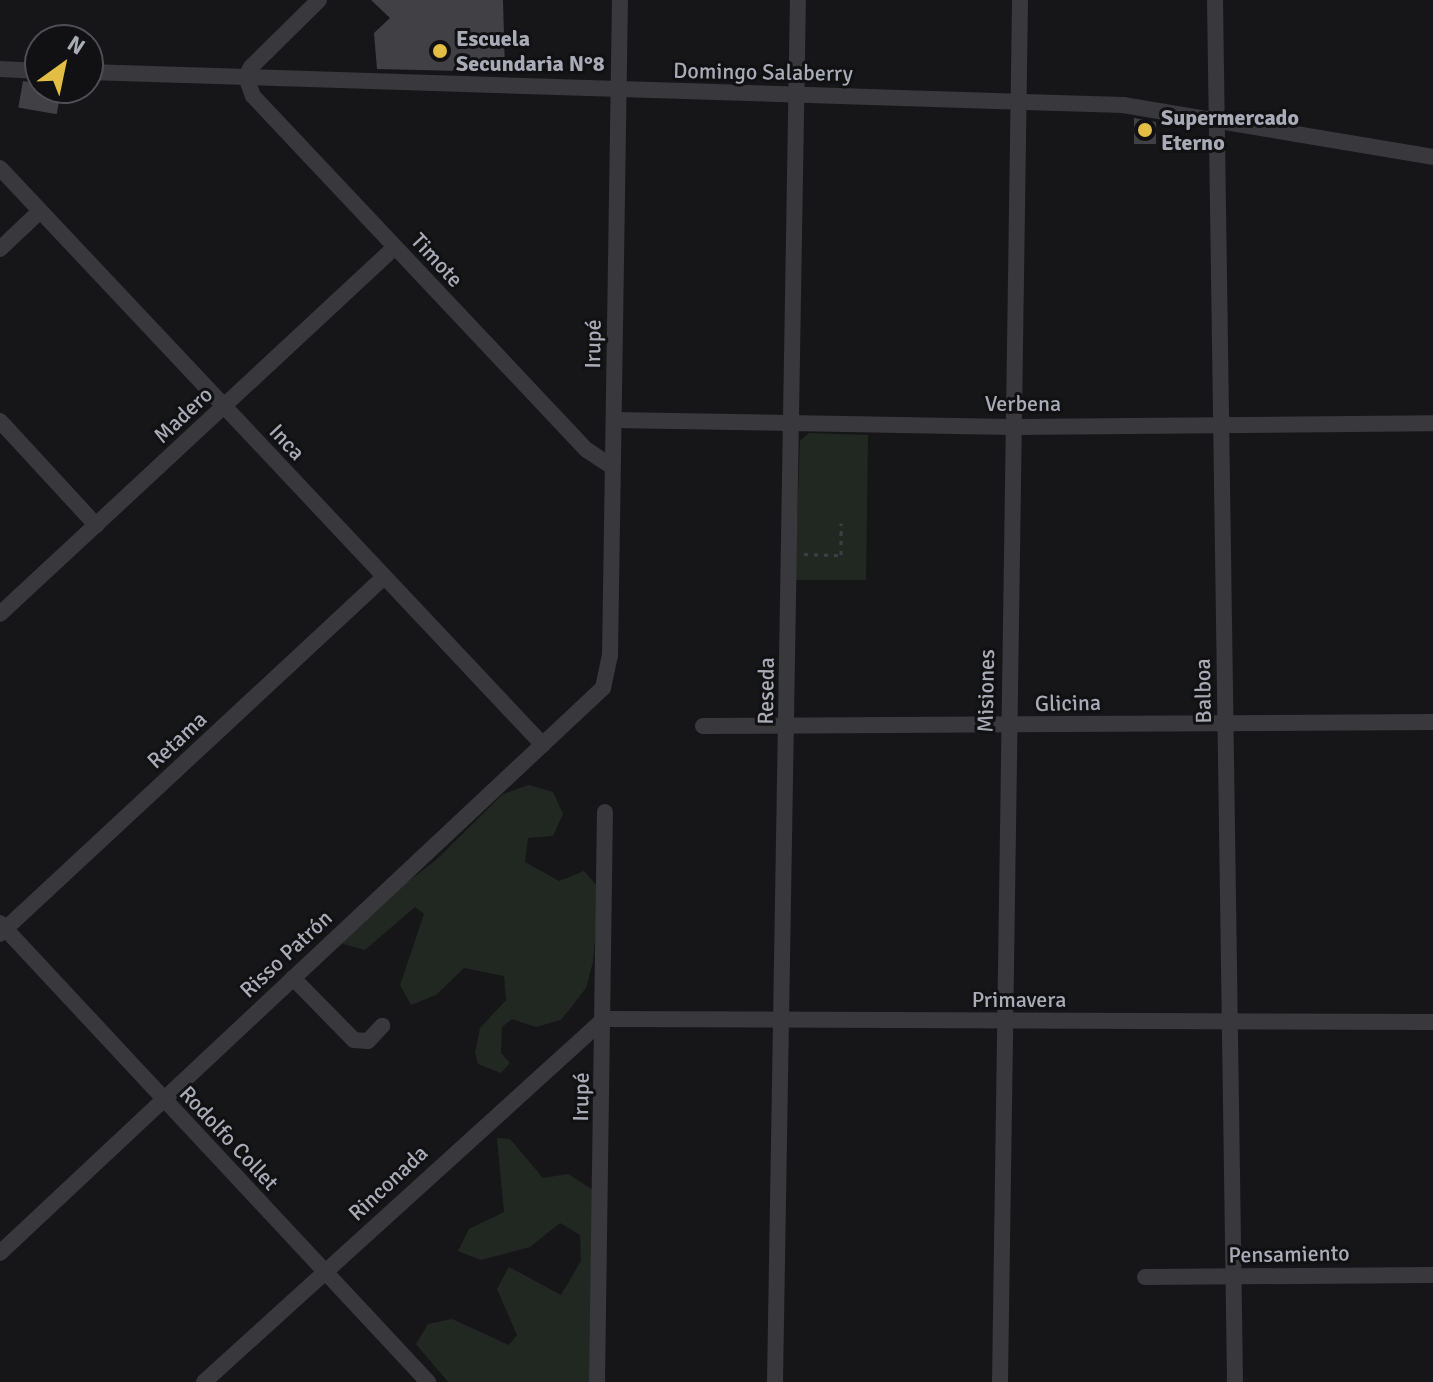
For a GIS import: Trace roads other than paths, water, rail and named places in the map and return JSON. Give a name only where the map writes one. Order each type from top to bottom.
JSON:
[{"type":"street","points":[[246,77],[319,0]]},
{"type":"street","name":"Irupé","points":[[603,688],[610,656],[608,464],[614,420],[620,0]]},
{"type":"street","name":"Reseda","points":[[775,1382],[798,0]]},
{"type":"street","name":"Misiones","points":[[1000,1382],[1002,1023],[1020,0]]},
{"type":"street","name":"Balboa","points":[[1215,0],[1214,116],[1235,1382]]},
{"type":"street","points":[[0,69],[24,70]]},
{"type":"street","name":"Domingo Salaberry","points":[[104,73],[1020,100],[1214,116],[1433,157]]},
{"type":"street","name":"Timote","points":[[246,77],[253,96],[395,247],[608,464]]},
{"type":"street","name":"Inca","points":[[0,168],[543,745]]},
{"type":"street","points":[[0,249],[40,211]]},
{"type":"street","name":"Madero","points":[[0,614],[395,247]]},
{"type":"street","name":"Verbena","points":[[614,420],[1011,427],[1433,423]]},
{"type":"street","points":[[0,421],[96,525]]},
{"type":"street","name":"Retama","points":[[2,928],[383,578]]},
{"type":"street","name":"Risso Patrón","points":[[0,1253],[603,688]]},
{"type":"street","name":"Glicina","points":[[703,726],[1433,722]]},
{"type":"street","name":"Irupé","points":[[597,1382],[605,812]]},
{"type":"street","name":"Rodolfo Collet","points":[[2,928],[428,1382]]},
{"type":"street","points":[[293,978],[354,1040],[368,1041],[382,1026]]},
{"type":"street","name":"Primavera","points":[[604,1019],[1002,1023],[1433,1022]]},
{"type":"street","name":"Rinconada","points":[[204,1382],[604,1019]]},
{"type":"street","name":"Pensamiento","points":[[1145,1277],[1433,1275]]},
{"type":"place","name":"Escuela Secundaria N°8","points":[[440,51]]},
{"type":"place","name":"Supermercado Eterno","points":[[1145,130]]}]
